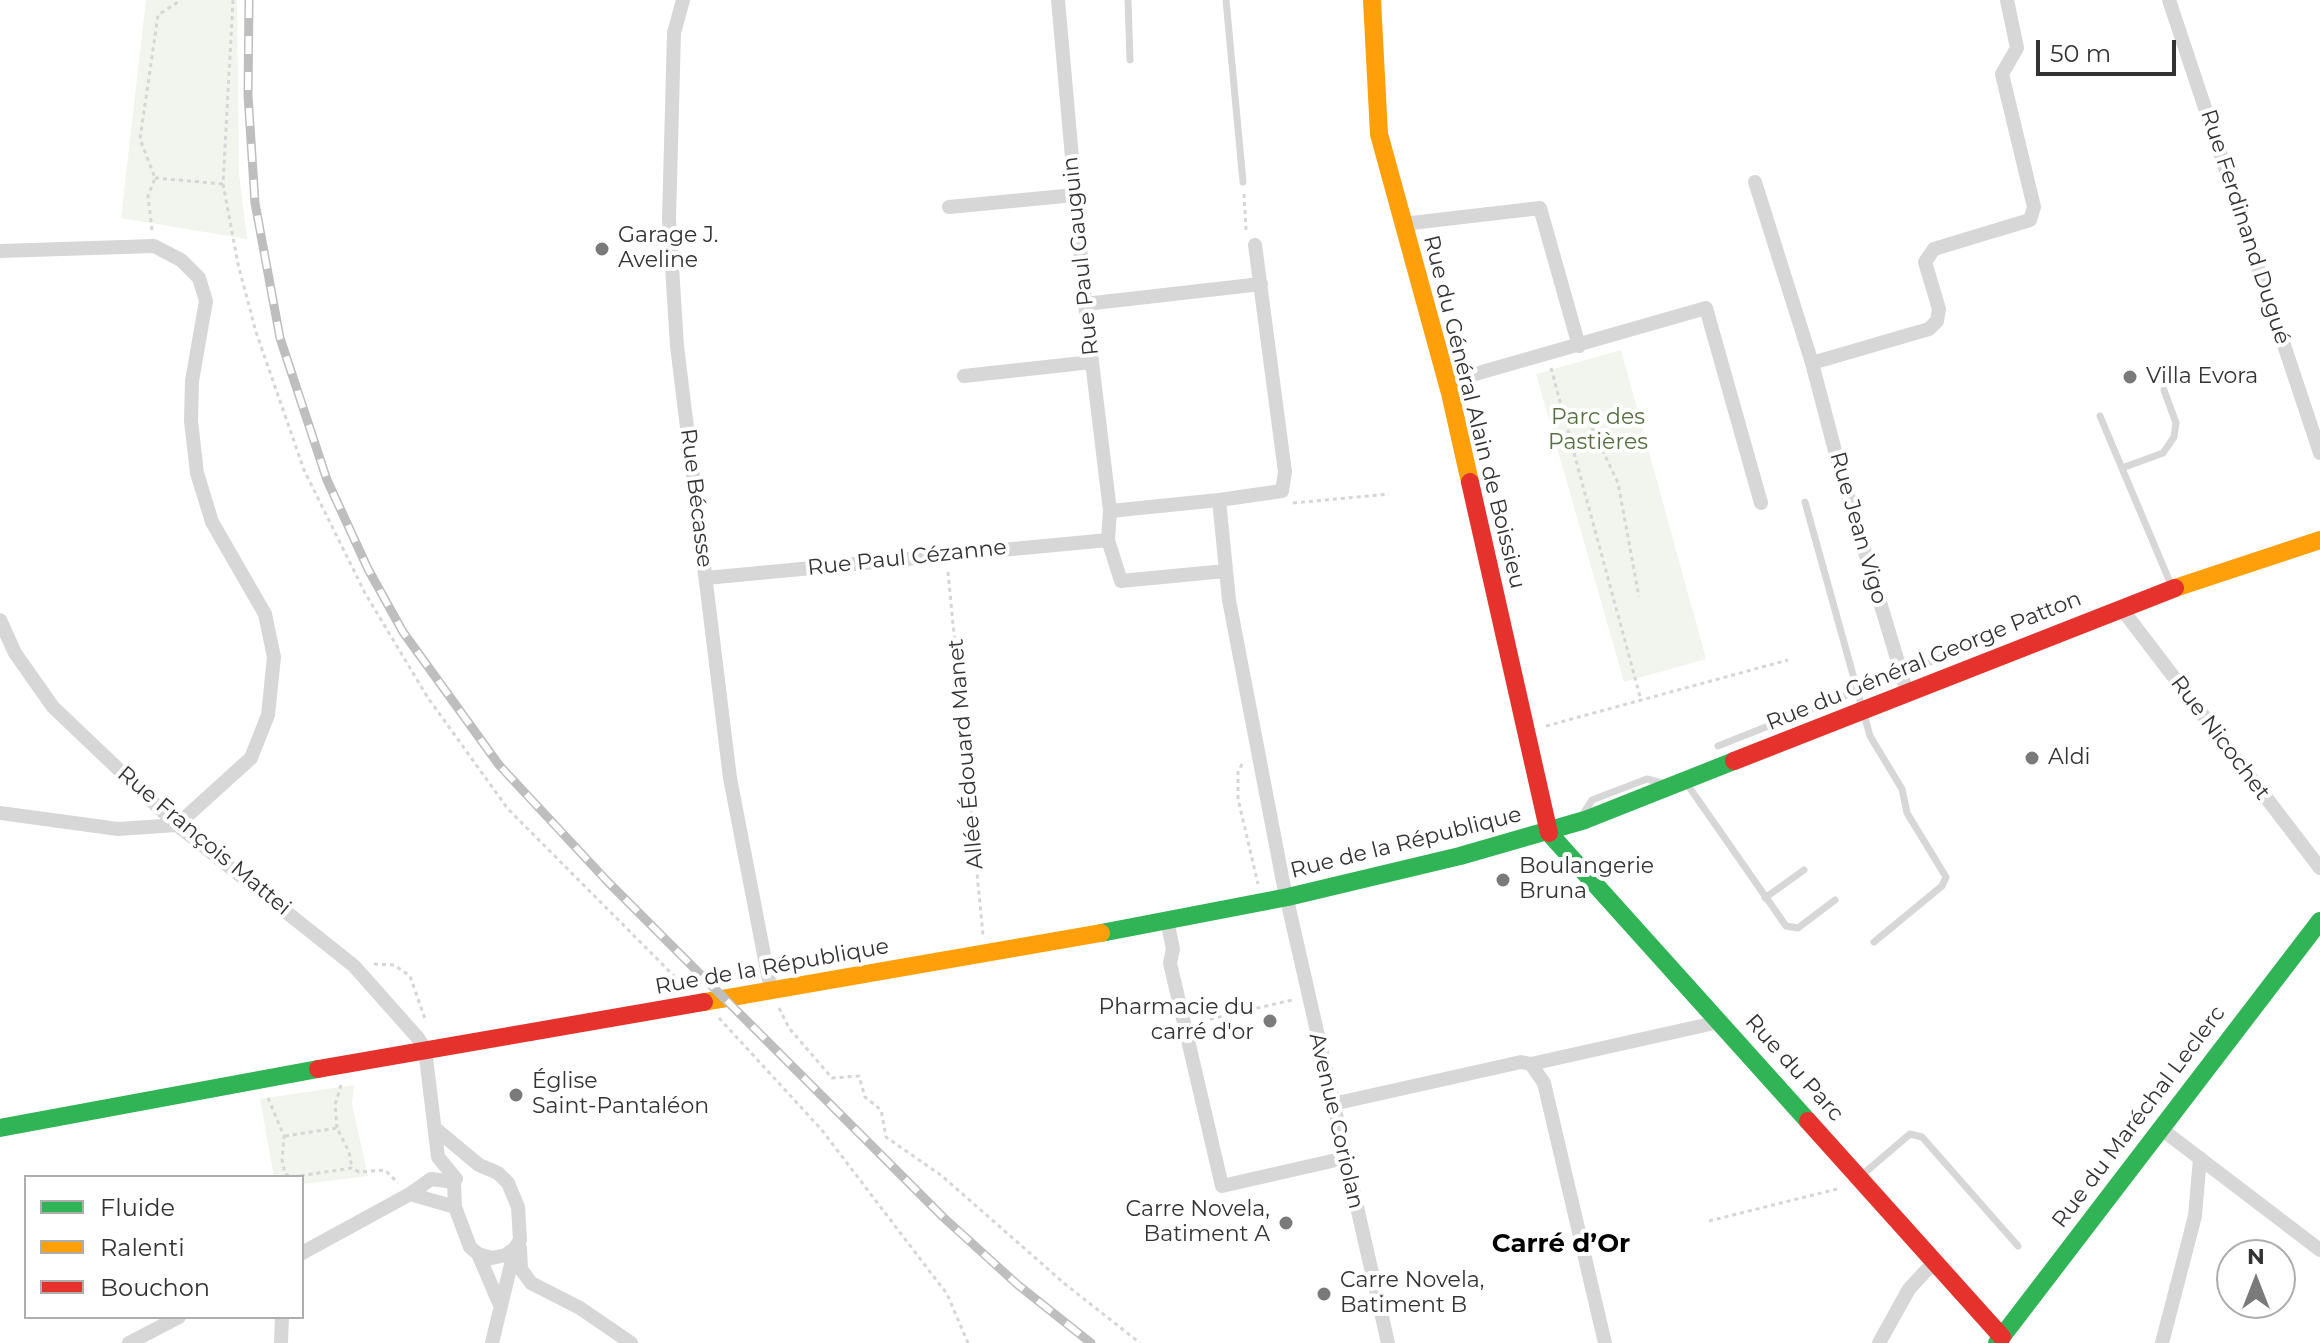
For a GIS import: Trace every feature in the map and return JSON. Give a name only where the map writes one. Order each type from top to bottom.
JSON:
[{"type":"main road","name":"Rue du Général Alain de Boissieu","points":[[1372,0],[1379,134],[1447,382],[1549,833]]},
{"type":"main road","name":"Rue du Général George Patton","points":[[1549,833],[1865,710],[1904,684],[2320,540]]},
{"type":"main road","name":"Rue de la République","points":[[0,1128],[425,1049],[985,955],[1288,897],[1549,833]]},
{"type":"main road","name":"Rue du Parc","points":[[1549,833],[1935,1261],[1999,1340]]},
{"type":"main road","name":"Rue du Maréchal Leclerc","points":[[1999,1340],[2320,921]]},
{"type":"street","name":"Rue Bécasse","points":[[682,0],[674,33],[669,219],[677,346],[730,778],[771,991]]},
{"type":"street","name":"Rue Paul Gauguin","points":[[1058,0],[1085,304],[1110,511],[1108,540]]},
{"type":"street","points":[[1812,363],[1929,329],[1937,321],[1939,309],[1925,262],[1934,249],[2030,220],[2034,207],[2002,74],[2017,48],[2007,0]]},
{"type":"street","name":"Rue Ferdinand Dugué","points":[[2169,0],[2320,453]]},
{"type":"street","name":"Rue Jean Vigo","points":[[1755,182],[1812,363],[1839,466],[1904,684]]},
{"type":"street","points":[[949,207],[1075,195]]},
{"type":"street","points":[[1403,224],[1540,208],[1579,346]]},
{"type":"street","points":[[1110,511],[1282,491],[1285,472],[1255,245]]},
{"type":"street","points":[[0,251],[154,246],[181,260],[199,278],[206,301],[192,381],[191,421],[197,473],[212,522],[265,614],[274,657],[268,715],[251,758],[177,825],[118,829],[0,813]]},
{"type":"street","points":[[1085,304],[1261,284]]},
{"type":"street","points":[[1447,382],[1706,308],[1761,503]]},
{"type":"street","points":[[964,376],[1092,362]]},
{"type":"street","name":"Avenue Coriolan","points":[[1219,500],[1225,571],[1257,752],[1307,996],[1388,1343]]},
{"type":"street","points":[[1108,540],[1121,581],[1225,571]]},
{"type":"street","name":"Rue Paul Cézanne","points":[[706,578],[1108,540]]},
{"type":"street","name":"Rue Nicochet","points":[[2121,608],[2320,868]]},
{"type":"street","name":"Rue François Mattei","points":[[0,620],[15,653],[53,707],[177,825],[354,966],[425,1049]]},
{"type":"street","points":[[1167,920],[1173,949],[1170,963],[1222,1186],[1345,1158]]},
{"type":"street","points":[[1333,1104],[1719,1022]]},
{"type":"street","points":[[425,1049],[438,1157],[455,1180],[455,1207],[461,1229],[470,1247],[478,1254],[501,1305]]},
{"type":"street","points":[[1531,1064],[1544,1083],[1605,1343]]},
{"type":"street","points":[[2160,1128],[2320,1250]]},
{"type":"street","points":[[437,1130],[479,1165],[498,1173],[508,1183],[522,1222],[492,1343]]},
{"type":"street","points":[[2162,1343],[2195,1216],[2200,1158]]},
{"type":"street","points":[[455,1180],[462,1171],[479,1165]]},
{"type":"street","points":[[304,1252],[406,1197],[431,1179],[455,1180]]},
{"type":"street","points":[[406,1197],[455,1207]]},
{"type":"street","points":[[478,1254],[492,1258],[506,1255],[518,1244]]},
{"type":"street","points":[[518,1244],[521,1269],[531,1283],[580,1308],[631,1343]]},
{"type":"street","points":[[1879,1343],[1909,1289],[1935,1261]]},
{"type":"street","points":[[129,1343],[175,1319]]},
{"type":"street","points":[[281,1343],[282,1319]]},
{"type":"lane","points":[[1128,0],[1130,60]]},
{"type":"lane","points":[[1226,0],[1243,182]]},
{"type":"lane","points":[[2122,468],[2163,453],[2174,437],[2176,423],[2164,390]]},
{"type":"lane","points":[[2100,416],[2173,589]]},
{"type":"lane","points":[[1805,502],[1860,691],[1870,736],[1902,789],[1907,813],[1946,877],[1942,886],[1874,942]]},
{"type":"lane","points":[[1718,746],[1860,691],[1904,684],[1970,646]]},
{"type":"lane","points":[[1681,784],[1765,898],[1791,928],[1798,928],[1835,900]]},
{"type":"lane","points":[[1765,898],[1804,870]]},
{"type":"lane","points":[[1860,1177],[1910,1134],[1922,1137],[2018,1246]]},
{"type":"path","points":[[154,246],[148,196],[155,178],[140,139],[158,15],[181,0]]},
{"type":"path","points":[[233,0],[223,184],[238,264],[283,413],[304,470],[365,593],[428,698],[508,809],[706,1004],[840,1154],[947,1294],[968,1343]]},
{"type":"path","points":[[155,178],[223,184]]},
{"type":"path","points":[[1243,182],[1247,241],[1255,245]]},
{"type":"path","points":[[1549,354],[1641,700]]},
{"type":"path","points":[[1592,428],[1618,483],[1639,597]]},
{"type":"path","points":[[1282,491],[1287,504],[1389,494]]},
{"type":"path","name":"Allée Édouard Manet","points":[[947,553],[985,955]]},
{"type":"path","points":[[1527,731],[1788,660]]},
{"type":"path","points":[[1257,752],[1245,760],[1236,785],[1262,902]]},
{"type":"path","points":[[354,966],[394,965],[410,976],[426,1024],[425,1049]]},
{"type":"path","points":[[771,991],[789,1028],[832,1078],[859,1076],[865,1097],[881,1110],[886,1137],[942,1176],[1065,1284],[1140,1343]]},
{"type":"path","points":[[1185,1025],[1307,996]]},
{"type":"path","points":[[348,1064],[335,1105],[337,1128],[349,1152],[352,1168]]},
{"type":"path","points":[[260,1080],[284,1136],[282,1160],[287,1175]]},
{"type":"path","points":[[284,1136],[337,1128]]},
{"type":"path","points":[[304,1175],[352,1168],[359,1172],[385,1170],[398,1182],[406,1197]]},
{"type":"path","points":[[1709,1221],[1840,1189],[1860,1177]]},
{"type":"green space","points":[[146,0],[237,0],[239,174],[247,239],[121,218]]},
{"type":"green space","name":"Parc des Pastières","points":[[1621,350],[1706,659],[1624,682],[1536,374]]},
{"type":"green space","points":[[354,1085],[352,1104],[368,1176],[304,1184],[304,1175],[274,1175],[260,1099]]},
{"type":"railway","points":[[249,0],[248,95],[255,203],[280,338],[327,480],[368,569],[403,632],[499,765],[608,882],[943,1217],[1018,1285],[1091,1343]]},
{"type":"traffic: fast","points":[[1101,933],[1288,897],[1460,856],[1585,820],[1734,761]]},
{"type":"traffic: fast","points":[[1549,833],[1808,1121]]},
{"type":"traffic: fast","points":[[1997,1343],[2320,921]]},
{"type":"traffic: fast","points":[[0,1128],[318,1069]]},
{"type":"traffic: slow","points":[[1372,0],[1379,134],[1450,393],[1470,482]]},
{"type":"traffic: slow","points":[[2175,588],[2320,540]]},
{"type":"traffic: slow","points":[[704,1002],[1101,933]]},
{"type":"traffic: jam","points":[[1470,482],[1549,833]]},
{"type":"traffic: jam","points":[[1734,761],[2175,588]]},
{"type":"traffic: jam","points":[[318,1069],[704,1002]]},
{"type":"traffic: jam","points":[[1808,1121],[2002,1337]]},
{"type":"place","name":"Garage J. Aveline","points":[[602,249]]},
{"type":"place","name":"Villa Evora","points":[[2130,377]]},
{"type":"place","name":"Aldi","points":[[2032,758]]},
{"type":"place","name":"Boulangerie Bruna","points":[[1503,880]]},
{"type":"place","name":"Pharmacie du carré d'or","points":[[1270,1021]]},
{"type":"place","name":"Église Saint-Pantaléon","points":[[516,1095]]},
{"type":"place","name":"Carre Novela, Batiment A","points":[[1286,1223]]},
{"type":"place","name":"Carre Novela, Batiment B","points":[[1324,1294]]},
{"type":"district","name":"Carré d’Or","points":[[1561,1244]]}]
